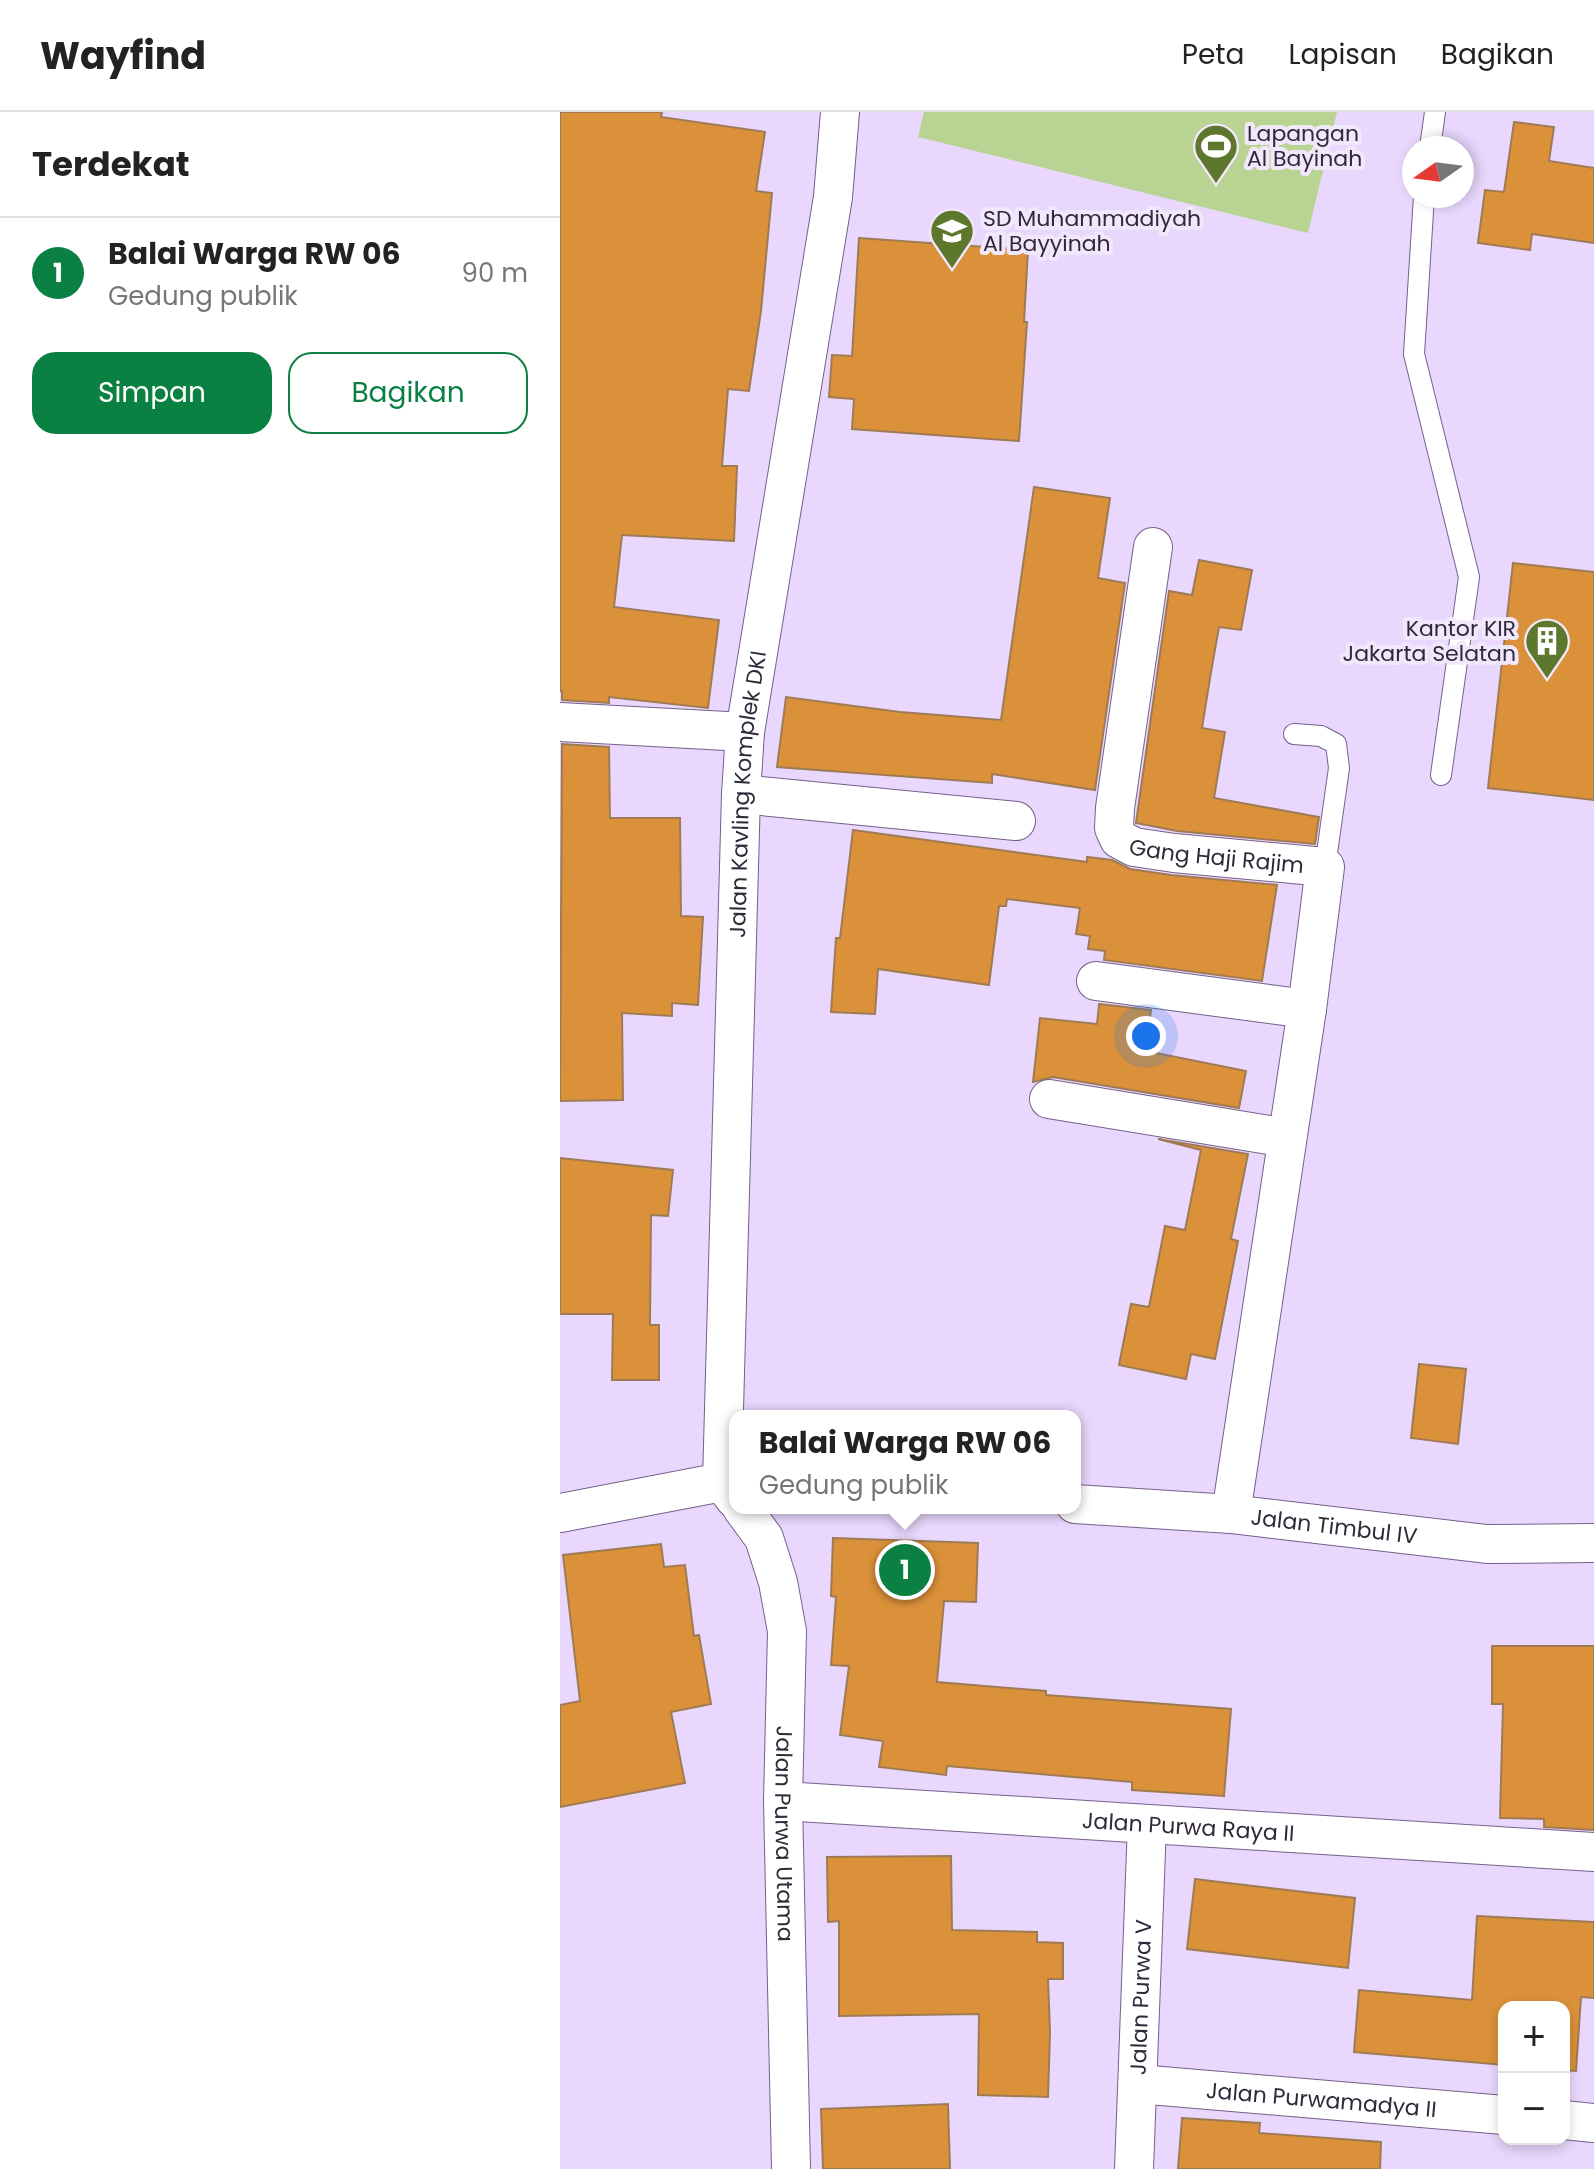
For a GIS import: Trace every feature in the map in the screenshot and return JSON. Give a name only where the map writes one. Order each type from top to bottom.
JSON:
[{"type":"street","name":"Jalan Kavling Komplek DKI","points":[[735,1410],[741,794],[745,732],[833,197],[840,112]]},
{"type":"street","name":"Gang Haji Rajim","points":[[1153,547],[1115,808],[1114,828],[1119,839],[1134,847],[1325,867],[1307,1009],[1231,1514]]},
{"type":"street","points":[[560,722],[745,732]]},
{"type":"street","points":[[741,794],[1016,821]]},
{"type":"street","points":[[1096,981],[1307,1009]]},
{"type":"street","points":[[1049,1099],[1287,1138]]},
{"type":"street","points":[[560,1513],[729,1494]]},
{"type":"street","name":"Jalan Timbul IV","points":[[1081,1504],[1231,1514],[1487,1544],[1594,1543]]},
{"type":"street","name":"Jalan Purwa Utama","points":[[748,1514],[764,1538],[778,1582],[787,1631],[783,1801],[791,2169]]},
{"type":"street","name":"Jalan Purwa Raya II","points":[[783,1801],[1594,1852]]},
{"type":"street","name":"Jalan Purwa V","points":[[1134,2169],[1147,1824]]},
{"type":"street","name":"Jalan Purwamadya II","points":[[1138,2084],[1498,2114]]},
{"type":"street","points":[[1570,2121],[1594,2123]]},
{"type":"lane","points":[[1432,136],[1435,112]]},
{"type":"lane","points":[[1423,208],[1414,354],[1469,577],[1441,775]]},
{"type":"lane","points":[[1294,734],[1321,736],[1336,744],[1339,768],[1325,867]]},
{"type":"green space","name":"Lapangan Al Bayinah","points":[[924,112],[1337,112],[1308,233],[918,137]]},
{"type":"building","points":[[560,112],[662,112],[661,117],[765,132],[756,191],[772,193],[761,311],[749,391],[728,389],[722,466],[737,466],[734,541],[622,535],[614,607],[719,620],[708,708],[609,697],[609,703],[562,700]]},
{"type":"building","points":[[1514,122],[1554,127],[1549,161],[1594,168],[1594,243],[1532,234],[1530,250],[1478,243],[1485,190],[1504,192]]},
{"type":"building","points":[[859,238],[1028,250],[1019,441],[852,429],[854,399],[829,397],[832,355],[852,356]]},
{"type":"building","points":[[1034,487],[1110,498],[1098,578],[1125,583],[1095,790],[992,774],[992,783],[777,767],[786,697],[900,712],[1001,720]]},
{"type":"building","points":[[1199,560],[1252,570],[1241,630],[1219,627],[1211,672],[1202,728],[1225,732],[1214,798],[1319,817],[1315,844],[1177,831],[1136,823],[1169,591],[1192,595]]},
{"type":"building","name":"Kantor KIR Jakarta Selatan","points":[[1513,563],[1594,572],[1594,800],[1488,788]]},
{"type":"building","points":[[562,744],[609,747],[610,818],[680,818],[681,916],[703,917],[698,1005],[672,1003],[672,1016],[622,1013],[623,1100],[560,1101]]},
{"type":"building","points":[[853,830],[1087,862],[1087,857],[1112,860],[1130,869],[1171,875],[1277,885],[1262,981],[1104,960],[1105,951],[1088,949],[1090,936],[1076,934],[1080,908],[1007,899],[1006,906],[999,906],[989,985],[878,969],[875,1014],[831,1012],[836,938],[840,938]]},
{"type":"building","points":[[1099,1004],[1151,1010],[1146,1051],[1246,1071],[1239,1108],[1053,1077],[1033,1082],[1040,1018],[1097,1024]]},
{"type":"building","points":[[1158,1139],[1248,1154],[1231,1239],[1238,1241],[1215,1359],[1191,1354],[1186,1379],[1119,1365],[1131,1304],[1149,1307],[1165,1226],[1185,1230],[1201,1150]]},
{"type":"building","points":[[560,1158],[673,1170],[668,1216],[651,1215],[650,1325],[659,1325],[659,1380],[612,1380],[613,1314],[560,1314]]},
{"type":"building","points":[[1419,1364],[1466,1369],[1458,1444],[1411,1438]]},
{"type":"building","points":[[833,1538],[978,1543],[976,1602],[944,1601],[937,1682],[1046,1691],[1046,1695],[1231,1709],[1224,1796],[1132,1790],[1132,1782],[947,1766],[946,1775],[879,1767],[883,1741],[840,1735],[849,1666],[831,1665],[836,1597],[831,1596]]},
{"type":"building","points":[[661,1544],[664,1567],[685,1565],[694,1636],[699,1635],[711,1704],[671,1712],[685,1783],[560,1807],[560,1705],[580,1701],[563,1555]]},
{"type":"building","points":[[1492,1646],[1594,1646],[1594,1830],[1544,1827],[1544,1819],[1500,1818],[1503,1704],[1492,1704]]},
{"type":"building","points":[[951,1856],[952,1930],[1037,1932],[1037,1942],[1063,1943],[1063,1979],[1048,1979],[1048,2097],[978,2095],[979,2014],[839,2016],[839,1921],[828,1922],[827,1857]]},
{"type":"building","points":[[1195,1879],[1355,1898],[1348,1968],[1187,1949]]},
{"type":"building","points":[[1477,1916],[1594,1922],[1594,1998],[1581,1997],[1576,2071],[1570,2070],[1570,2001],[1498,2001],[1498,2064],[1354,2052],[1359,1990],[1472,2000]]},
{"type":"building","points":[[948,2104],[950,2169],[823,2169],[821,2109]]},
{"type":"building","points":[[1182,2118],[1260,2123],[1259,2133],[1381,2142],[1380,2169],[1178,2169]]},
{"type":"place","name":"Lapangan Al Bayinah","points":[[1216,185]]},
{"type":"place","name":"SD Muhammadiyah Al Bayyinah","points":[[952,270]]},
{"type":"place","name":"Kantor KIR Jakarta Selatan","points":[[1547,680]]},
{"type":"place","name":"Balai Warga RW 06","points":[[905,1570]]}]
